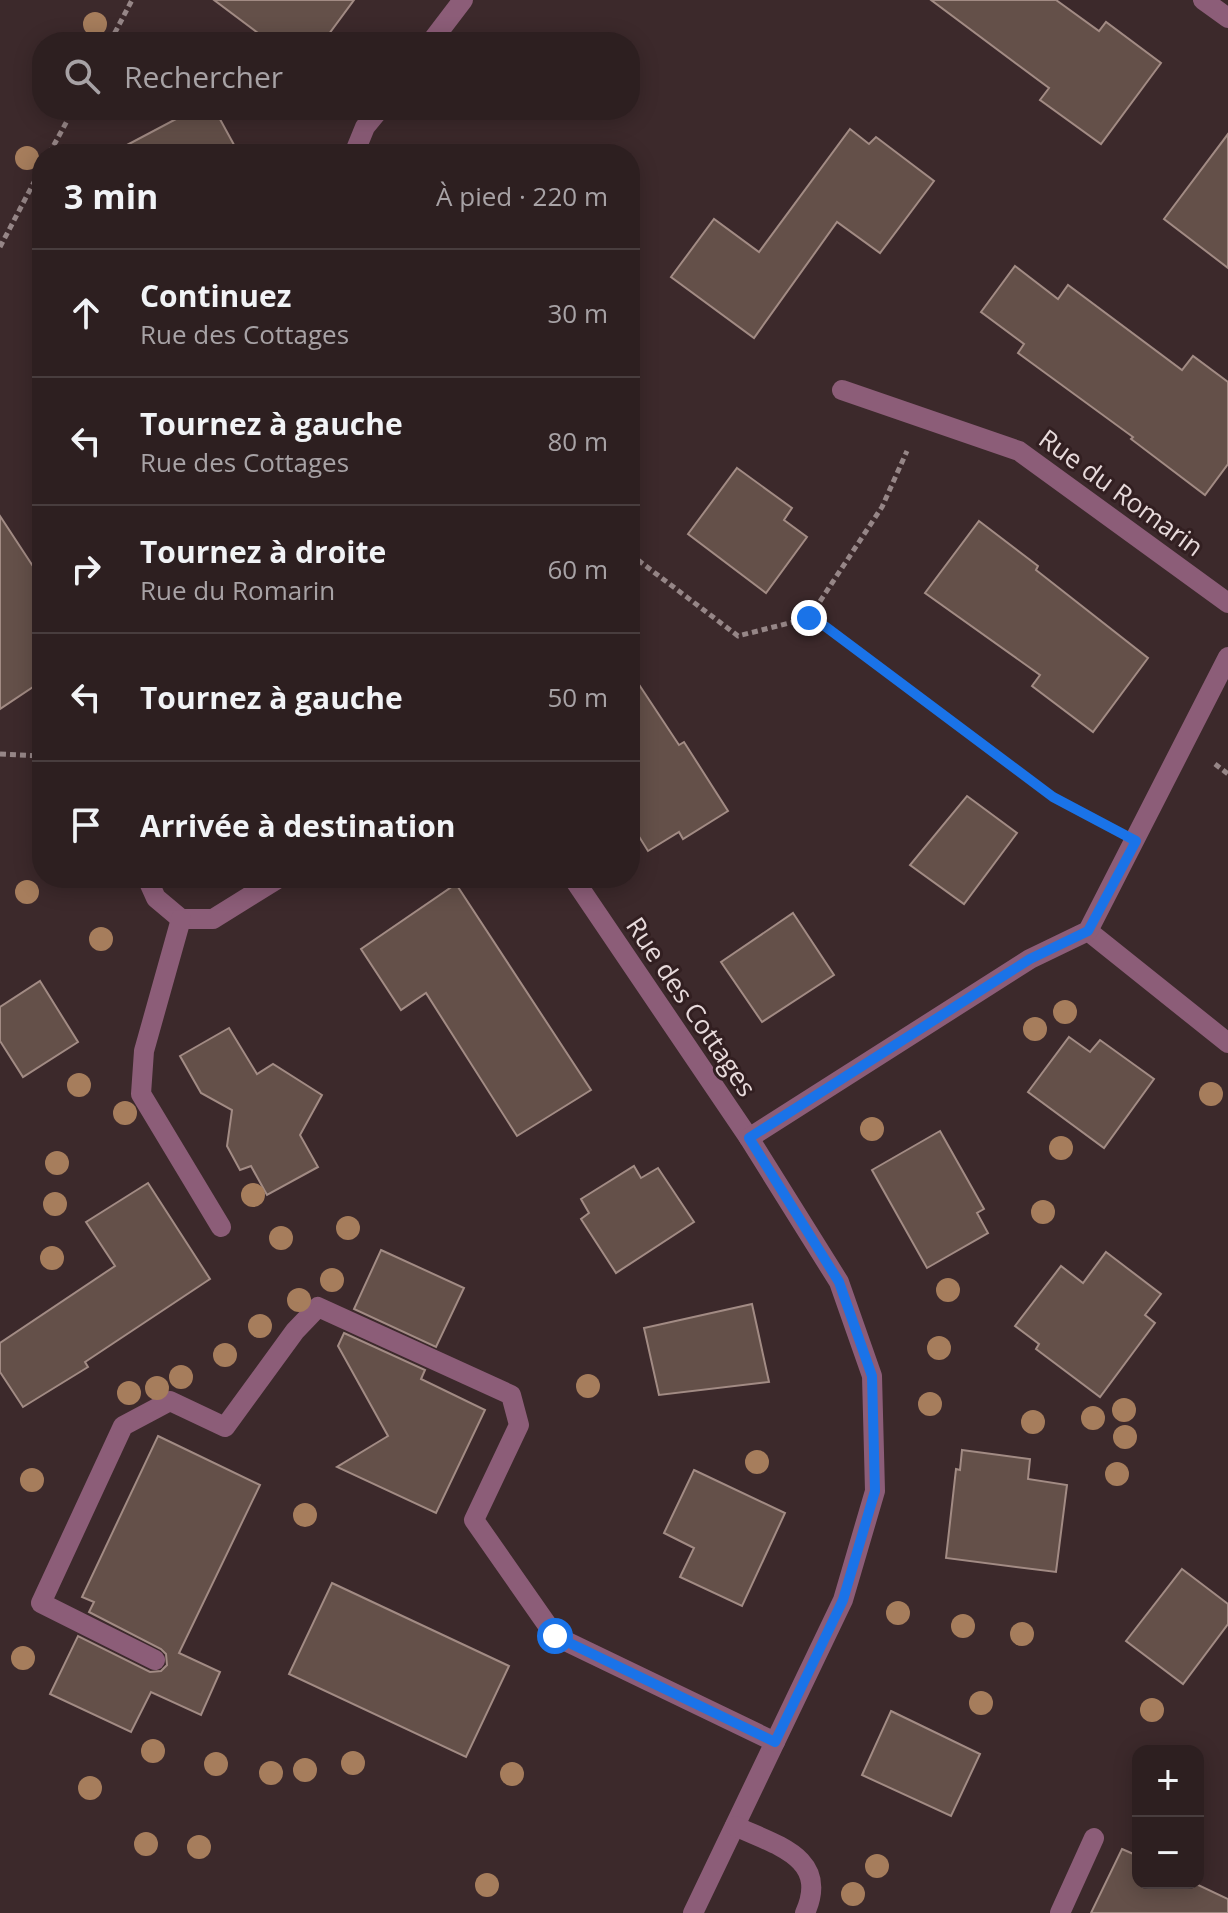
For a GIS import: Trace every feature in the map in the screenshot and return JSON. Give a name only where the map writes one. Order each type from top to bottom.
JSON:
[{"type":"street","points":[[439,32],[463,0]]},
{"type":"street","points":[[1203,0],[1228,18]]},
{"type":"street","points":[[358,144],[371,120]]},
{"type":"street","name":"Rue du Romarin","points":[[842,390],[1019,451],[1228,603]]},
{"type":"street","points":[[749,1138],[1030,959],[1088,931],[1228,657]]},
{"type":"street","points":[[152,888],[156,898],[181,919],[213,919],[263,888]]},
{"type":"street","name":"Rue des Cottages","points":[[580,888],[749,1138],[839,1282],[872,1376],[875,1491],[843,1600],[693,1913]]},
{"type":"street","points":[[181,919],[144,1051],[141,1094],[221,1227]]},
{"type":"street","points":[[1088,931],[1228,1043]]},
{"type":"street","points":[[155,1660],[41,1603],[123,1426],[170,1401],[225,1427],[295,1331],[318,1307],[511,1395],[519,1425],[474,1520],[555,1636],[775,1742]]},
{"type":"street","points":[[735,1826],[793,1853],[806,1866],[812,1882],[805,1913]]},
{"type":"street","points":[[1060,1913],[1094,1838]]},
{"type":"path","points":[[115,32],[132,0]]},
{"type":"path","points":[[54,144],[68,120]]},
{"type":"path","points":[[0,247],[32,186]]},
{"type":"path","points":[[809,618],[882,507],[923,418]]},
{"type":"path","points":[[640,562],[738,636],[809,618],[826,627],[1053,797],[1136,841]]},
{"type":"path","points":[[0,754],[32,756]]},
{"type":"building","points":[[214,0],[354,0],[330,32],[257,32]]},
{"type":"building","points":[[931,0],[1056,0],[1099,31],[1106,22],[1161,63],[1101,144],[1040,100],[1049,88]]},
{"type":"building","points":[[174,120],[220,120],[234,144],[129,144]]},
{"type":"building","points":[[850,129],[869,144],[876,137],[934,181],[880,253],[837,222],[754,338],[671,277],[714,219],[759,252]]},
{"type":"building","points":[[1228,134],[1228,268],[1164,219]]},
{"type":"building","points":[[1015,266],[1058,299],[1068,285],[1182,370],[1193,356],[1228,382],[1228,464],[1205,495],[1131,439],[1133,437],[1018,353],[1024,344],[981,312]]},
{"type":"building","points":[[737,468],[792,508],[784,520],[807,537],[766,593],[688,534]]},
{"type":"building","points":[[0,516],[32,565],[32,688],[0,709]]},
{"type":"building","points":[[979,521],[1148,658],[1093,732],[1032,686],[1040,675],[925,593]]},
{"type":"building","points":[[640,686],[679,745],[684,742],[728,811],[683,839],[679,832],[648,851],[640,838]]},
{"type":"building","points":[[967,796],[1017,833],[964,904],[910,865]]},
{"type":"building","points":[[450,888],[459,888],[591,1090],[517,1136],[426,993],[401,1010],[361,949]]},
{"type":"building","points":[[793,913],[834,975],[762,1022],[721,962]]},
{"type":"building","points":[[40,981],[78,1042],[23,1077],[0,1041],[0,1007]]},
{"type":"building","points":[[229,1028],[257,1074],[273,1064],[322,1095],[300,1135],[318,1167],[267,1195],[251,1166],[240,1170],[227,1146],[232,1110],[201,1093],[180,1056]]},
{"type":"building","points":[[1069,1037],[1090,1052],[1100,1040],[1154,1079],[1104,1148],[1028,1092]]},
{"type":"building","points":[[940,1131],[984,1209],[977,1213],[988,1233],[927,1268],[872,1170]]},
{"type":"building","points":[[634,1166],[641,1178],[658,1168],[694,1222],[616,1273],[581,1219],[589,1213],[581,1199]]},
{"type":"building","points":[[148,1183],[210,1279],[85,1362],[88,1367],[23,1407],[0,1372],[0,1343],[115,1266],[86,1222]]},
{"type":"building","points":[[381,1250],[464,1288],[436,1347],[354,1309]]},
{"type":"building","points":[[1106,1252],[1161,1294],[1145,1315],[1155,1323],[1100,1397],[1036,1349],[1039,1344],[1015,1326],[1061,1266],[1083,1283]]},
{"type":"building","points":[[752,1304],[769,1382],[659,1395],[644,1328]]},
{"type":"building","points":[[344,1333],[425,1370],[421,1379],[485,1410],[436,1513],[337,1467],[388,1436],[338,1346]]},
{"type":"building","points":[[158,1436],[260,1485],[179,1653],[220,1672],[201,1715],[151,1692],[131,1732],[50,1694],[78,1636],[150,1672],[161,1671],[167,1665],[166,1654],[161,1649],[89,1612],[94,1602],[82,1597]]},
{"type":"building","points":[[962,1450],[1030,1459],[1028,1479],[1067,1485],[1056,1572],[946,1558],[956,1469],[960,1470]]},
{"type":"building","points":[[694,1470],[785,1513],[742,1606],[680,1577],[694,1548],[664,1533]]},
{"type":"building","points":[[1182,1569],[1228,1604],[1228,1624],[1183,1684],[1126,1641]]},
{"type":"building","points":[[332,1583],[509,1666],[466,1757],[289,1674]]},
{"type":"building","points":[[891,1711],[980,1754],[951,1816],[862,1775]]},
{"type":"building","points":[[1122,1849],[1132,1853],[1132,1889],[1204,1888],[1228,1899],[1228,1913],[1091,1913]]},
{"type":"route","points":[[555,1636],[775,1742],[843,1600],[875,1491],[872,1376],[839,1282],[749,1138],[1030,959],[1088,931],[1136,841],[1053,797],[826,627],[809,618]]}]
